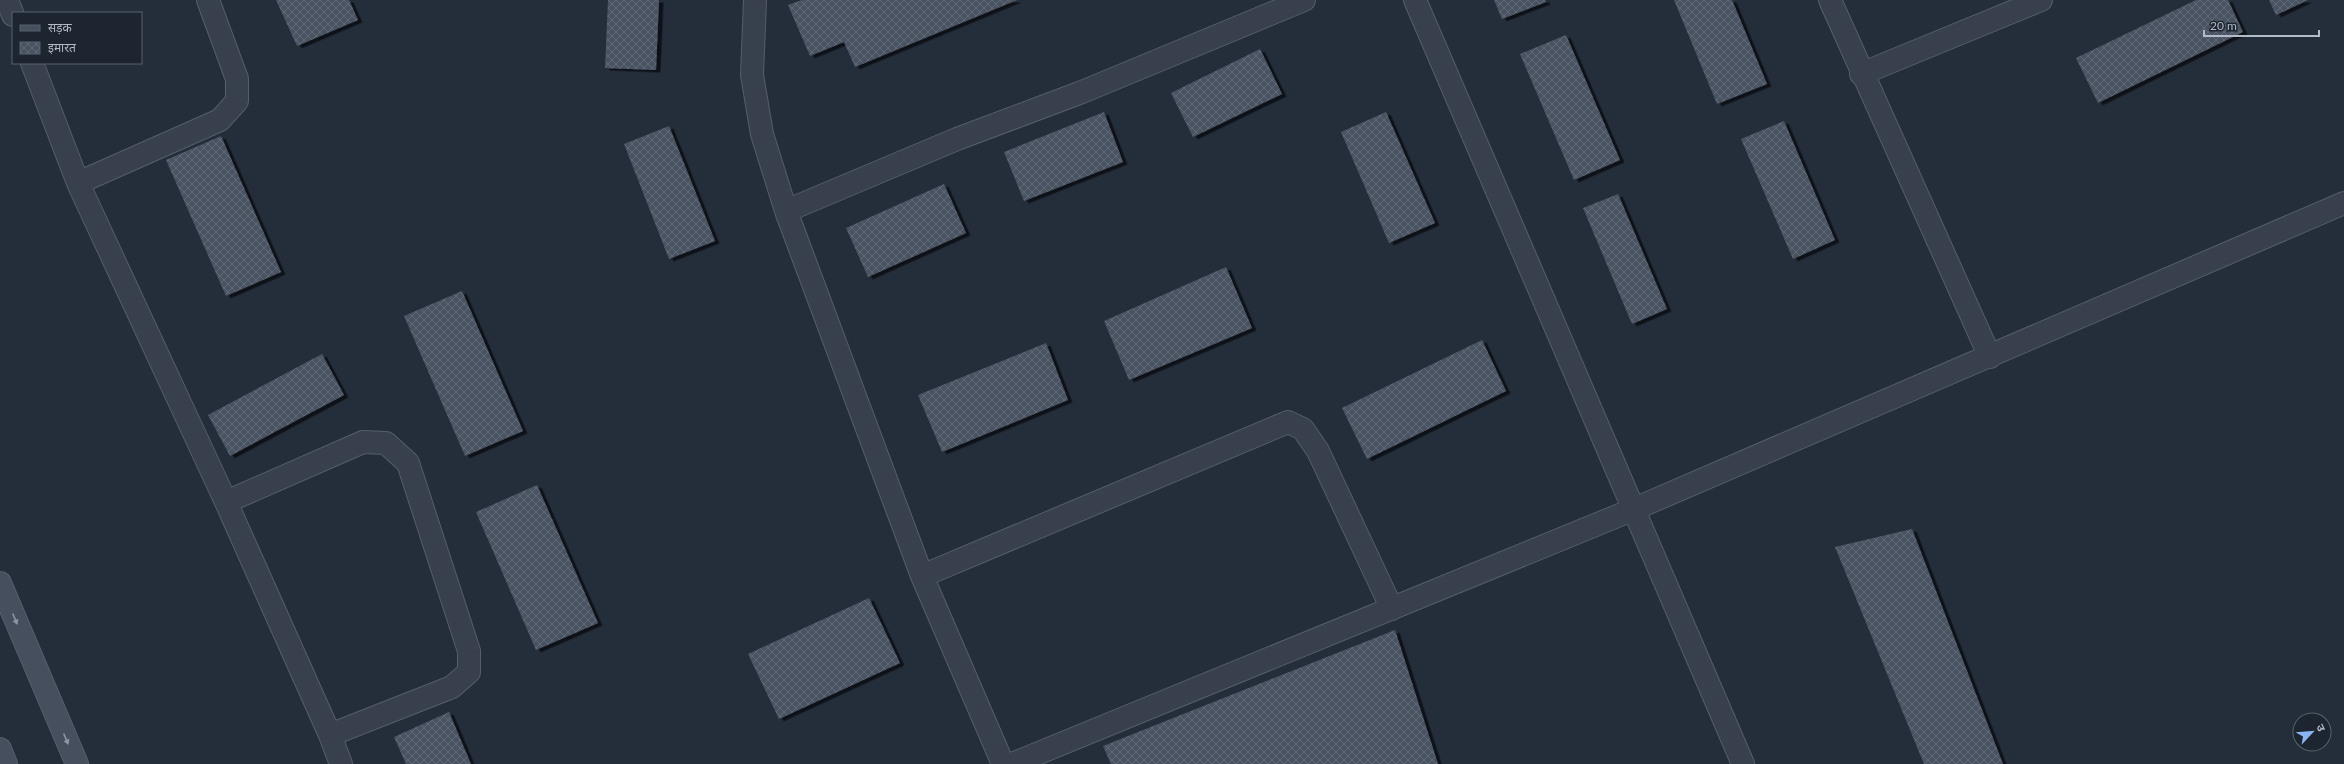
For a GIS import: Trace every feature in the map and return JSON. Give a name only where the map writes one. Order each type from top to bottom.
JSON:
[{"type":"main road","points":[[0,583],[77,764]]},
{"type":"main road","points":[[0,749],[6,764]]},
{"type":"street","points":[[7,0],[12,12]]},
{"type":"street","points":[[78,183],[220,120],[237,101],[237,79],[208,0]]},
{"type":"street","points":[[755,0],[752,75],[762,134],[786,211],[922,576],[1003,764]]},
{"type":"street","points":[[786,211],[957,139],[1082,92],[1304,0]]},
{"type":"street","points":[[1414,0],[1632,510],[1743,764]]},
{"type":"street","points":[[1830,0],[1861,74],[1990,357]]},
{"type":"street","points":[[1861,74],[2041,0]]},
{"type":"street","points":[[32,64],[78,183],[226,502],[330,735],[340,764]]},
{"type":"street","points":[[1012,764],[1632,510],[1990,357],[2344,203]]},
{"type":"street","points":[[922,576],[1288,422],[1303,429],[1318,451],[1392,609]]},
{"type":"street","points":[[226,502],[363,442],[386,443],[408,463],[469,651],[469,672],[452,687],[330,735]]},
{"type":"building","points":[[276,0],[349,0],[358,20],[297,46]]},
{"type":"building","points":[[608,0],[659,0],[656,70],[605,68]]},
{"type":"building","points":[[802,0],[1017,0],[855,67],[844,42],[810,56],[788,5]]},
{"type":"building","points":[[1494,0],[1545,0],[1546,2],[1502,19]]},
{"type":"building","points":[[1674,0],[1732,0],[1767,84],[1717,104]]},
{"type":"building","points":[[2196,0],[2228,0],[2243,32],[2098,103],[2076,58]]},
{"type":"building","points":[[2269,0],[2308,0],[2276,15]]},
{"type":"building","points":[[1566,35],[1620,160],[1574,180],[1520,54]]},
{"type":"building","points":[[1260,49],[1282,94],[1193,137],[1171,93]]},
{"type":"building","points":[[1104,112],[1123,162],[1024,201],[1004,152]]},
{"type":"building","points":[[1386,112],[1435,223],[1389,243],[1341,132]]},
{"type":"building","points":[[1784,121],[1835,240],[1793,259],[1741,139]]},
{"type":"building","points":[[669,126],[715,241],[669,259],[624,144]]},
{"type":"building","points":[[221,136],[281,272],[226,296],[166,160]]},
{"type":"building","points":[[944,184],[966,233],[868,277],[846,228]]},
{"type":"building","points":[[1618,194],[1667,309],[1632,324],[1583,208]]},
{"type":"building","points":[[1226,267],[1252,328],[1129,380],[1104,321]]},
{"type":"building","points":[[462,291],[523,431],[465,456],[404,316]]},
{"type":"building","points":[[1482,340],[1506,391],[1367,459],[1342,408]]},
{"type":"building","points":[[1046,343],[1068,400],[942,452],[918,395]]},
{"type":"building","points":[[322,354],[344,395],[230,456],[208,415]]},
{"type":"building","points":[[537,485],[598,623],[536,650],[476,512]]},
{"type":"building","points":[[1912,529],[2003,764],[1924,764],[1835,547]]},
{"type":"building","points":[[869,598],[900,663],[779,719],[748,654]]},
{"type":"building","points":[[1395,630],[1438,764],[1111,764],[1103,746]]},
{"type":"building","points":[[449,712],[471,764],[406,764],[394,737]]}]
